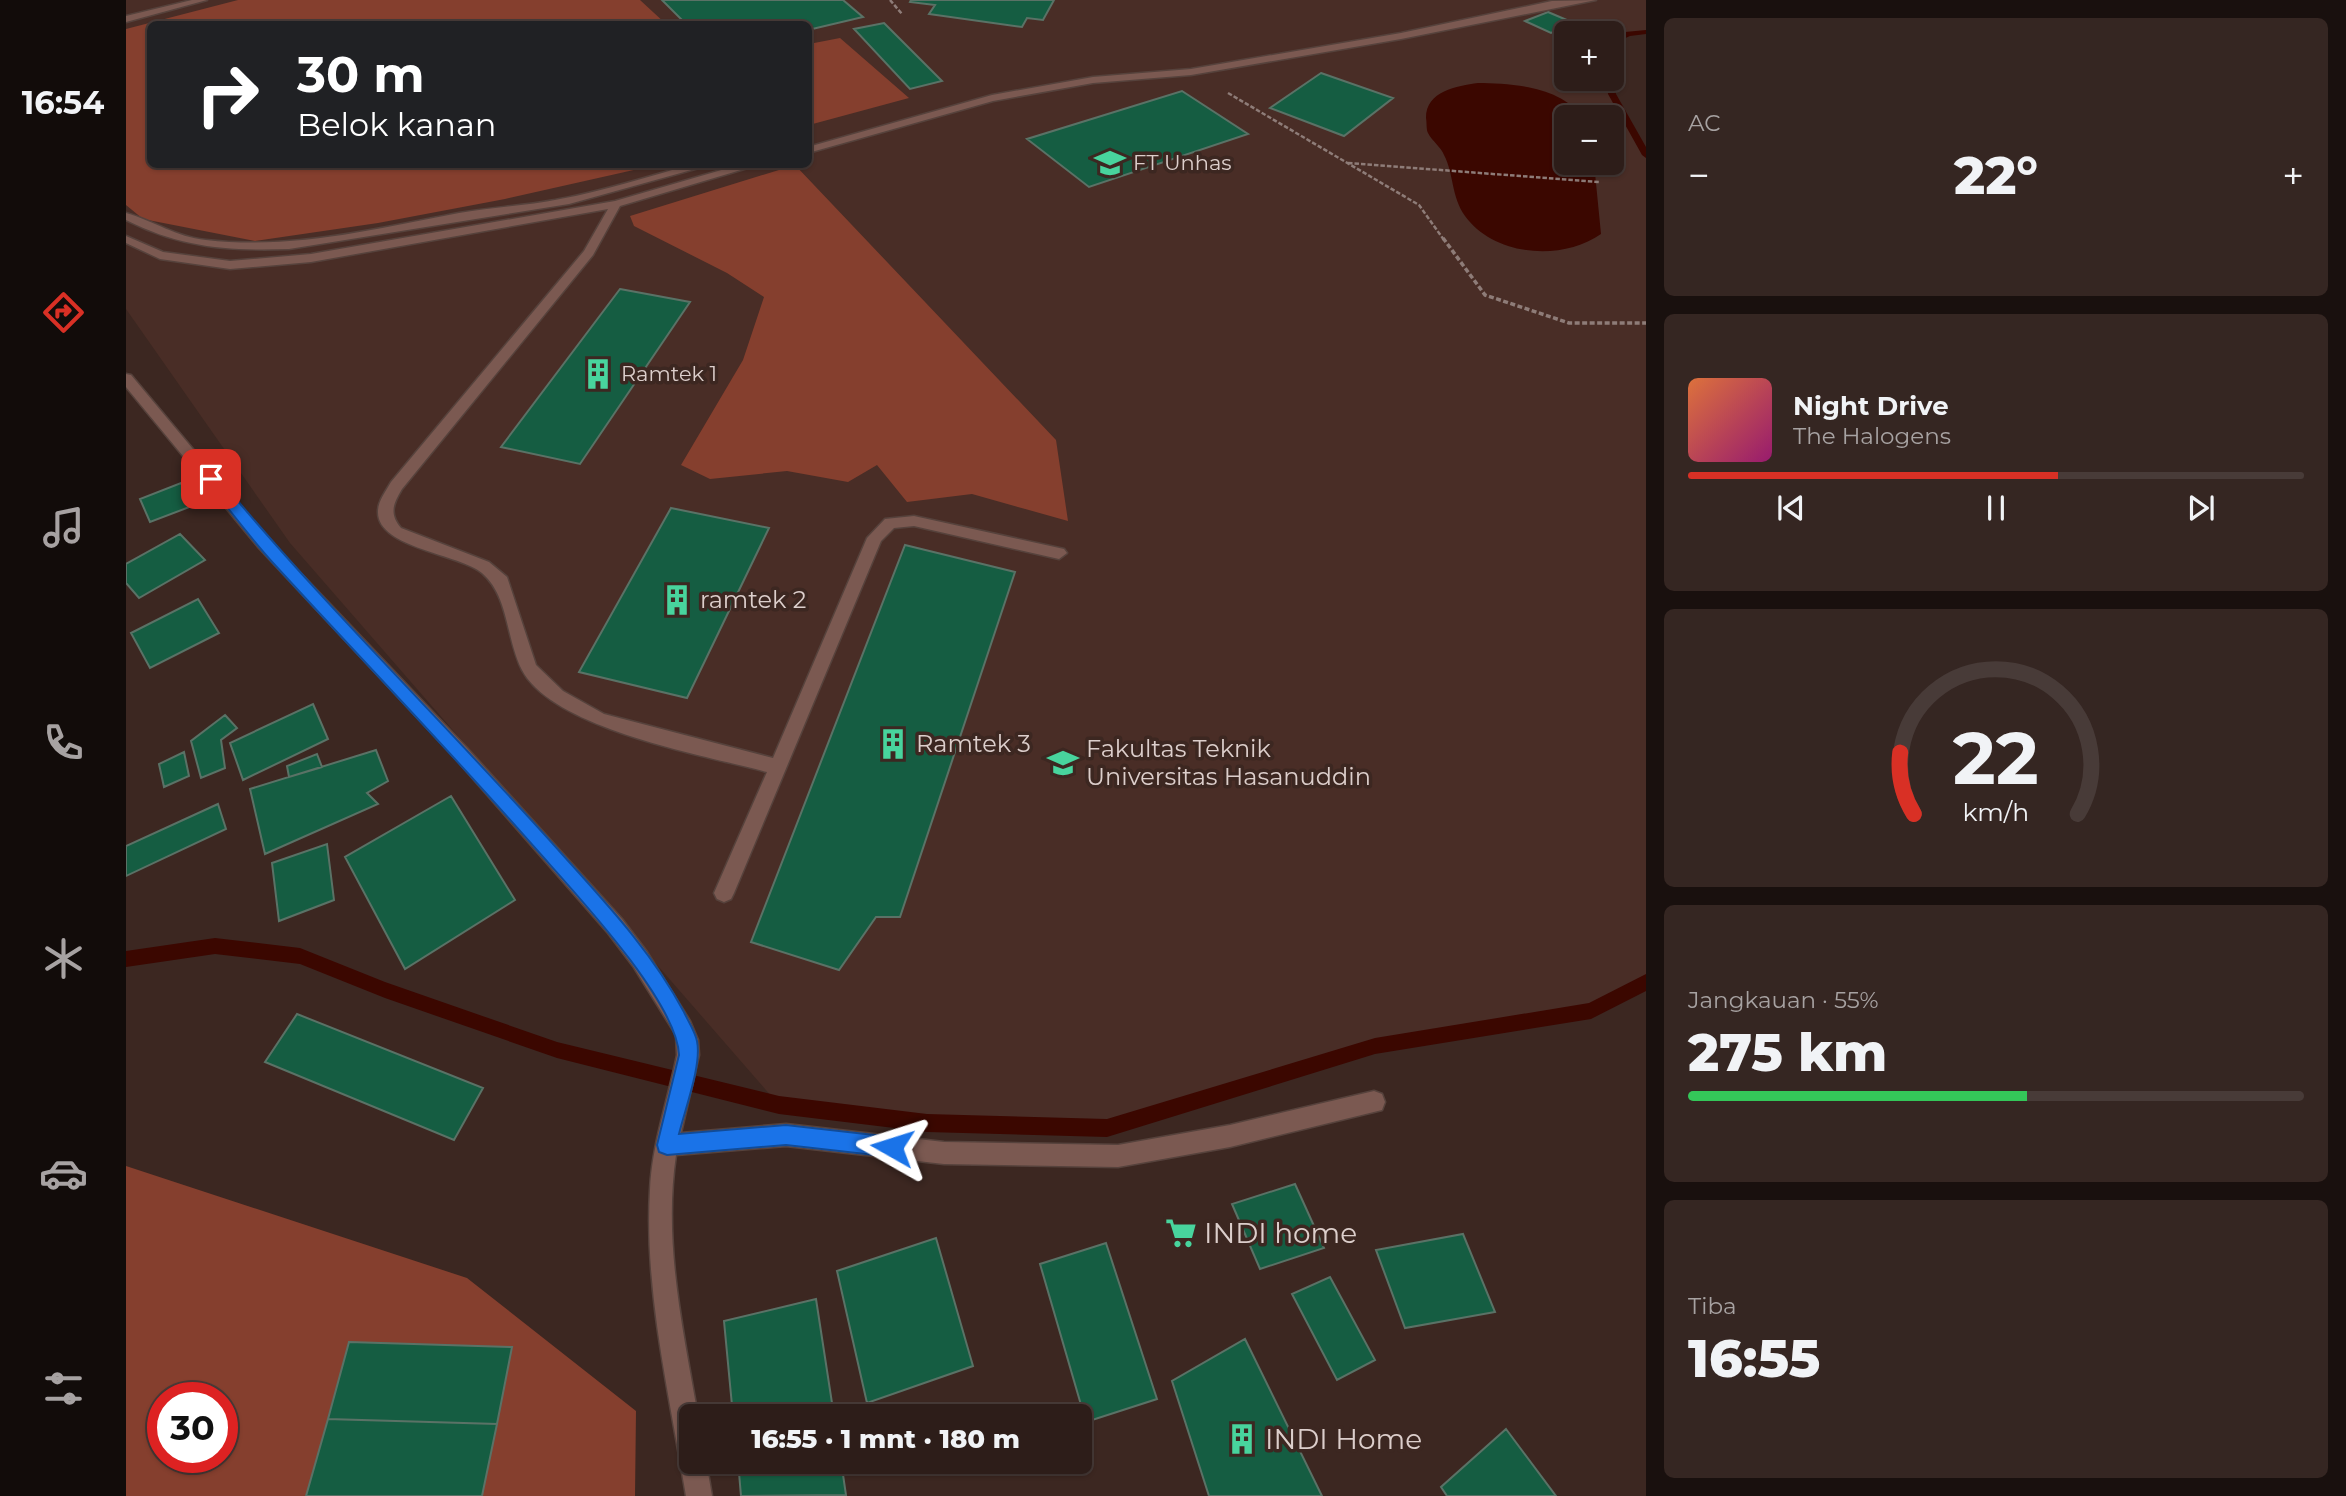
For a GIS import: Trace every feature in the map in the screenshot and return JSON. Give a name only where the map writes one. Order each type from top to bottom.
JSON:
[{"type":"street","points":[[126,19],[203,0]]},
{"type":"street","points":[[812,138],[996,89],[1108,70],[1180,64],[1349,37],[1521,0]]},
{"type":"street","points":[[812,149],[992,97],[1093,80],[1191,72],[1401,36],[1551,2],[1592,0]]},
{"type":"street","points":[[126,216],[140,225],[188,240],[229,248],[297,245],[412,228],[510,208],[568,202],[693,168]]},
{"type":"street","points":[[126,239],[160,255],[230,265],[311,258],[617,204],[742,168]]},
{"type":"street","points":[[617,204],[589,252],[396,486],[384,508],[385,521],[396,533],[484,566],[501,581],[529,668],[556,696],[600,720],[777,767]]},
{"type":"street","points":[[126,378],[264,544],[461,753],[615,926],[671,1007],[688,1040],[688,1055],[667,1145],[661,1192],[663,1266],[684,1404]]},
{"type":"street","points":[[724,893],[875,538],[890,523],[914,521],[1059,552]]},
{"type":"street","points":[[667,1145],[786,1135],[944,1153],[1118,1156],[1230,1136],[1374,1102]]},
{"type":"street","points":[[695,1474],[699,1496]]},
{"type":"path","points":[[890,0],[902,14]]},
{"type":"path","points":[[1191,72],[1419,205],[1485,295],[1569,323],[1646,323]]},
{"type":"path","points":[[1346,162],[1599,182]]},
{"type":"shaded area","name":"Fakultas Teknik Universitas Hasanuddin","points":[[126,0],[1646,0],[1646,32],[1624,36],[1624,21],[1554,21],[1554,91],[1612,91],[1618,105],[1554,105],[1554,175],[1624,175],[1624,116],[1646,155],[1646,982],[1591,1011],[1375,1046],[1107,1128],[927,1123],[779,1105],[290,543],[126,309]]},
{"type":"shaded area","points":[[238,0],[640,0],[663,21],[157,21]]},
{"type":"shaded area","points":[[147,24],[147,168],[643,168],[505,199],[378,223],[255,241],[143,219],[126,205],[126,29]]},
{"type":"shaded area","points":[[840,38],[909,98],[812,124],[812,43]]},
{"type":"shaded area","points":[[1478,83],[1520,86],[1549,93],[1570,105],[1554,105],[1554,175],[1595,175],[1601,234],[1567,249],[1529,250],[1510,247],[1493,240],[1465,216],[1457,201],[1444,155],[1428,133],[1426,118],[1427,109],[1437,96],[1461,86]]},
{"type":"shaded area","points":[[785,168],[798,168],[1056,440],[1068,521],[972,494],[907,502],[877,465],[848,482],[787,471],[710,479],[681,465],[743,360],[764,297],[727,273],[634,226],[630,216]]},
{"type":"shaded area","points":[[126,1166],[467,1278],[636,1411],[635,1496],[126,1496]]},
{"type":"building","points":[[662,0],[843,0],[863,17],[812,29],[812,21],[683,21]]},
{"type":"building","points":[[1054,0],[1043,20],[1027,18],[1022,27],[929,14],[935,5],[910,2]]},
{"type":"building","points":[[1548,12],[1569,21],[1554,21],[1554,32],[1551,33],[1525,21]]},
{"type":"building","points":[[884,23],[942,81],[910,89],[854,29]]},
{"type":"building","points":[[1321,73],[1393,98],[1344,136],[1270,108]]},
{"type":"building","name":"FT Unhas","points":[[1182,91],[1248,134],[1089,187],[1027,139]]},
{"type":"building","name":"Ramtek 1","points":[[620,289],[690,302],[580,464],[501,447]]},
{"type":"building","points":[[181,483],[192,506],[150,522],[140,499]]},
{"type":"building","name":"ramtek 2","points":[[671,508],[769,528],[687,698],[579,672]]},
{"type":"building","points":[[180,534],[205,560],[139,598],[126,583],[126,564]]},
{"type":"building","name":"Ramtek 3","points":[[905,545],[1015,572],[900,917],[876,917],[839,970],[751,942]]},
{"type":"building","points":[[198,599],[219,633],[150,668],[131,633]]},
{"type":"building","points":[[313,704],[328,739],[243,780],[230,743]]},
{"type":"building","points":[[225,715],[237,728],[221,740],[225,768],[201,778],[191,741]]},
{"type":"building","points":[[376,750],[388,781],[367,793],[378,804],[265,854],[250,789]]},
{"type":"building","points":[[184,752],[189,776],[164,787],[159,764]]},
{"type":"building","points":[[317,754],[322,767],[289,777],[287,766]]},
{"type":"building","points":[[451,796],[515,900],[405,969],[345,857]]},
{"type":"building","points":[[218,804],[226,829],[126,876],[126,846]]},
{"type":"building","points":[[327,844],[334,900],[279,921],[272,863]]},
{"type":"building","points":[[297,1014],[483,1088],[454,1140],[265,1062]]},
{"type":"building","points":[[1295,1184],[1324,1248],[1260,1269],[1232,1204]]},
{"type":"building","points":[[1463,1234],[1495,1312],[1405,1328],[1376,1250]]},
{"type":"building","points":[[936,1238],[973,1366],[867,1403],[837,1271]]},
{"type":"building","points":[[1106,1243],[1157,1399],[1092,1420],[1092,1404],[1081,1404],[1040,1264]]},
{"type":"building","points":[[1330,1277],[1375,1360],[1337,1380],[1292,1294]]},
{"type":"building","points":[[816,1299],[832,1404],[732,1404],[724,1321]]},
{"type":"building","name":"INDI Home","points":[[1245,1339],[1322,1496],[1209,1496],[1172,1381]]},
{"type":"building","points":[[349,1342],[512,1347],[497,1424],[328,1419]]},
{"type":"building","points":[[328,1419],[497,1424],[482,1496],[306,1496]]},
{"type":"building","points":[[1506,1429],[1556,1496],[1447,1496],[1441,1487]]},
{"type":"building","points":[[739,1474],[843,1474],[846,1495],[741,1496]]},
{"type":"waterway","points":[[1624,36],[1646,32]]},
{"type":"waterway","points":[[1612,91],[1646,155]]},
{"type":"waterway","points":[[126,959],[215,946],[300,956],[385,990],[557,1050],[779,1105],[927,1123],[1107,1128],[1375,1046],[1591,1011],[1646,982]]},
{"type":"place","name":"FT Unhas","points":[[1110,163]]},
{"type":"place","name":"Ramtek 1","points":[[598,374]]},
{"type":"place","name":"ramtek 2","points":[[677,600]]},
{"type":"place","name":"Ramtek 3","points":[[893,744]]},
{"type":"place","name":"Fakultas Teknik Universitas Hasanuddin","points":[[1063,763]]},
{"type":"place","name":"INDI home","points":[[1181,1233]]},
{"type":"place","name":"INDI Home","points":[[1242,1439]]},
{"type":"route","points":[[211,479],[277,558],[461,753],[615,926],[640,959],[671,1007],[688,1040],[688,1055],[667,1145],[786,1135],[892,1147]]}]
